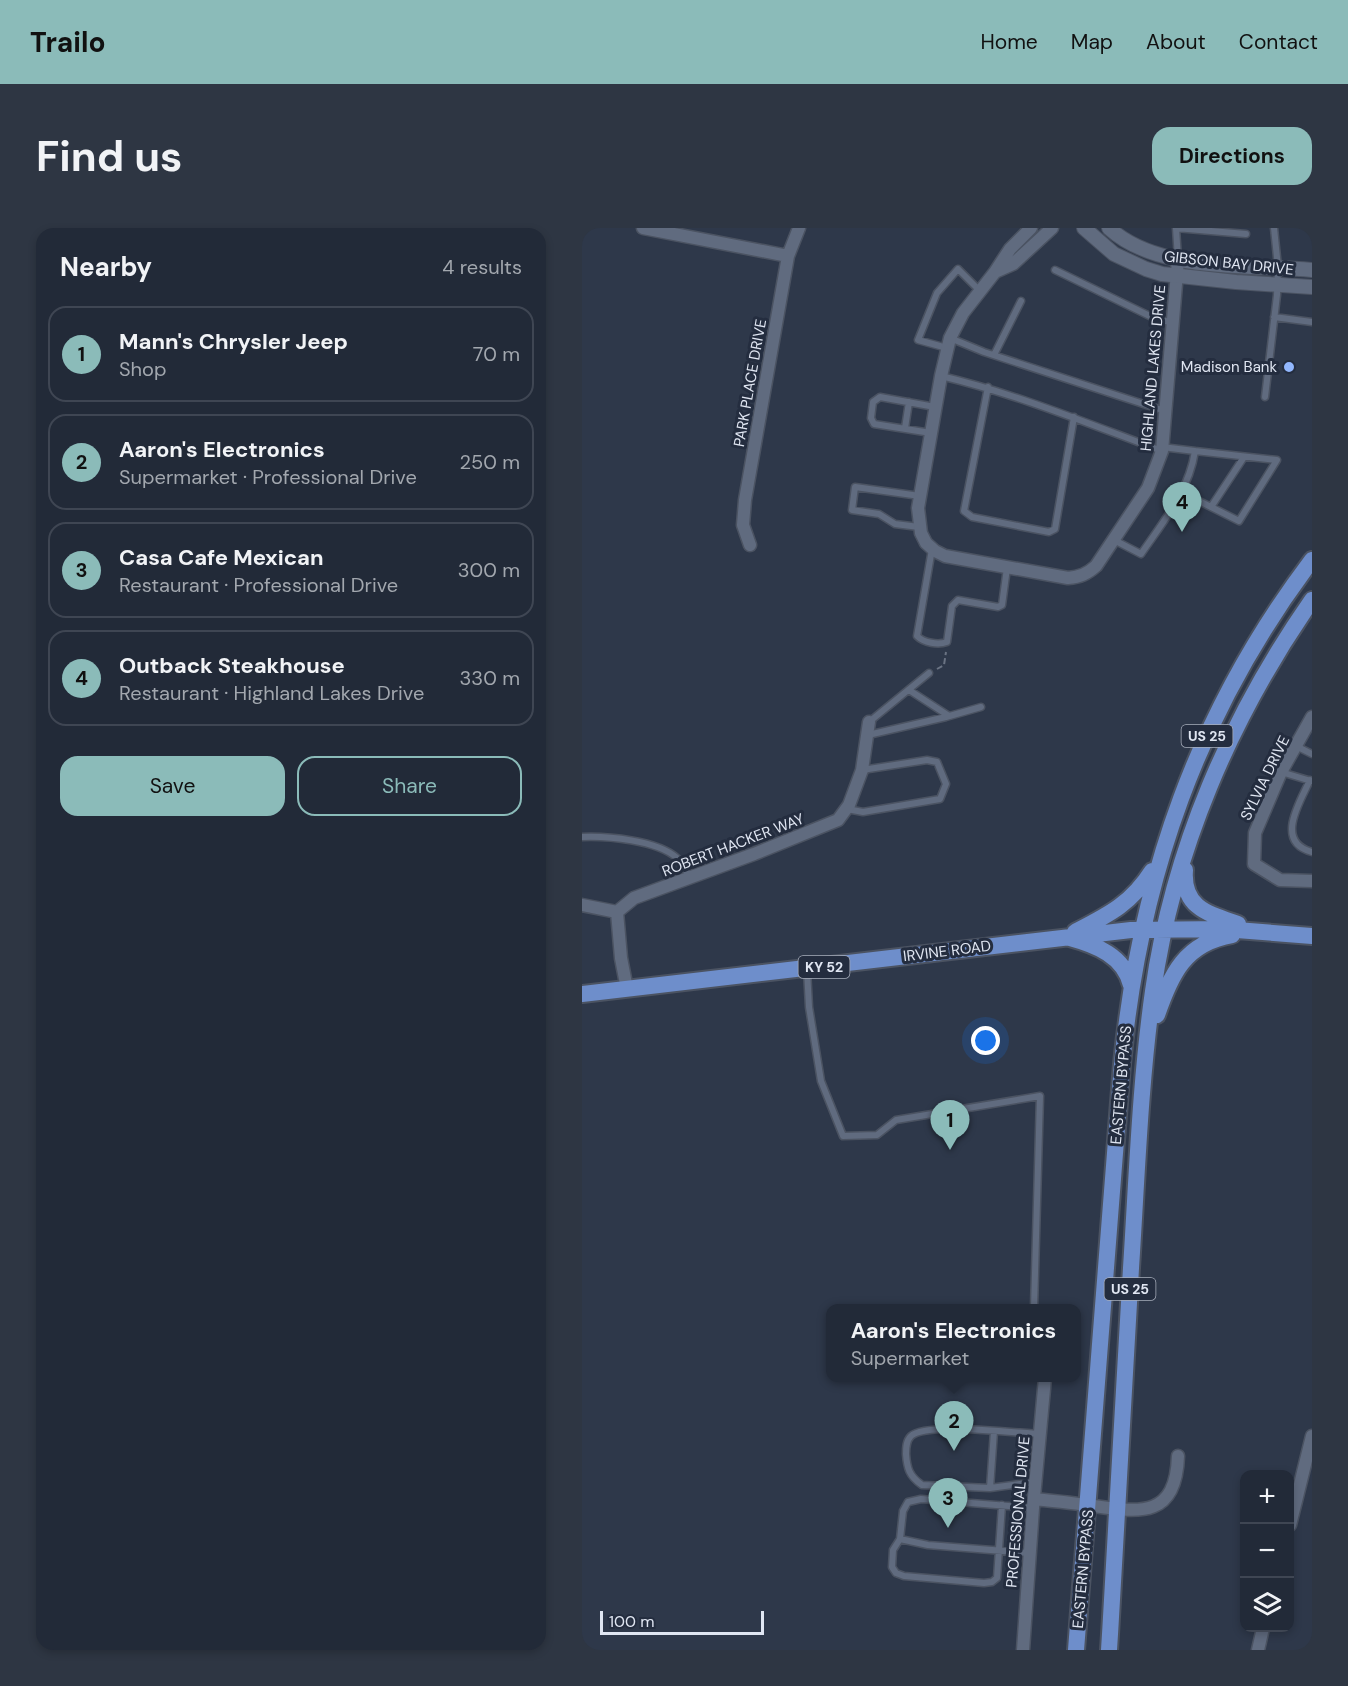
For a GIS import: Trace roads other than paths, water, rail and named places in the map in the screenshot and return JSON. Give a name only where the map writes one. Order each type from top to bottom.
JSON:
[{"type":"main road","name":"EASTERN BYPASS","points":[[1076,1650],[1122,1064],[1131,986],[1142,930],[1163,852],[1189,777],[1223,702],[1260,636],[1312,560]]},
{"type":"main road","name":"EASTERN BYPASS","points":[[1109,1650],[1146,1050],[1153,990],[1165,929],[1186,850],[1209,788],[1230,739],[1270,664],[1312,600]]},
{"type":"main road","points":[[1186,850],[1184,877],[1186,889],[1190,899],[1197,907],[1206,913],[1259,931]]},
{"type":"main road","points":[[1066,937],[1116,911],[1130,900],[1163,852]]},
{"type":"main road","name":"IRVINE ROAD","points":[[582,994],[1142,930],[1259,931],[1312,936]]},
{"type":"main road","points":[[1146,1050],[1167,985],[1182,961],[1202,944],[1214,939],[1259,931]]},
{"type":"main road","points":[[1066,937],[1081,941],[1113,956],[1122,964],[1129,976],[1131,986]]},
{"type":"street","points":[[642,228],[788,256]]},
{"type":"street","name":"PARK PLACE DRIVE","points":[[750,545],[743,525],[743,513],[788,256],[799,228]]},
{"type":"street","points":[[932,548],[926,543],[919,527],[920,496],[940,375],[949,343],[963,313],[979,290],[995,272],[1010,249],[1031,228]]},
{"type":"street","points":[[995,272],[1013,264],[1052,228]]},
{"type":"street","name":"GIBSON BAY DRIVE","points":[[1084,228],[1100,243],[1130,262],[1176,277],[1312,287]]},
{"type":"street","name":"GIBSON BAY DRIVE","points":[[1109,228],[1141,249],[1178,260],[1312,270]]},
{"type":"street","name":"HIGHLAND LAKES DRIVE","points":[[932,548],[951,557],[1056,577],[1078,577],[1088,573],[1096,566],[1148,488],[1162,449],[1178,260]]},
{"type":"street","name":"SYLVIA DRIVE","points":[[1312,717],[1281,772],[1255,833],[1254,864],[1280,880],[1312,881]]},
{"type":"street","points":[[846,809],[862,770],[868,728]]},
{"type":"street","name":"ROBERT HACKER WAY","points":[[617,912],[634,898],[838,820],[846,809]]},
{"type":"street","points":[[582,905],[617,912],[621,958],[627,989]]},
{"type":"street","name":"PROFESSIONAL DRIVE","points":[[1023,1650],[1033,1503],[1045,1382]]},
{"type":"street","points":[[1290,1524],[1312,1436]]},
{"type":"street","points":[[1033,1503],[1088,1505],[1139,1511],[1150,1508],[1161,1502],[1168,1494],[1174,1481],[1178,1456]]},
{"type":"street","points":[[1258,1650],[1262,1632]]},
{"type":"lane","points":[[1178,260],[1176,228],[1246,234]]},
{"type":"lane","points":[[1265,397],[1278,267],[1274,228]]},
{"type":"lane","points":[[979,290],[958,269],[937,293],[918,340],[949,343],[994,355],[1165,411]]},
{"type":"lane","points":[[1055,270],[1158,320],[1172,322]]},
{"type":"lane","points":[[994,355],[1021,301]]},
{"type":"lane","points":[[1274,317],[1312,322]]},
{"type":"lane","points":[[940,375],[988,387],[1162,449],[1277,460],[1239,521],[1181,492]]},
{"type":"lane","points":[[988,387],[964,511],[972,517],[1049,532],[1055,529],[1074,417]]},
{"type":"lane","points":[[931,433],[877,425],[871,418],[873,402],[880,397],[935,407]]},
{"type":"lane","points":[[905,428],[909,402]]},
{"type":"lane","points":[[1114,540],[1141,554],[1177,502],[1193,467],[1195,452]]},
{"type":"lane","points":[[1211,507],[1244,457]]},
{"type":"lane","points":[[919,527],[895,524],[879,514],[852,510],[855,486],[920,496]]},
{"type":"lane","points":[[932,548],[917,636],[921,640],[942,644],[947,642],[954,603],[958,600],[998,607],[1002,605],[1007,568]]},
{"type":"lane","points":[[868,728],[929,673]]},
{"type":"lane","points":[[909,690],[949,716]]},
{"type":"lane","points":[[868,728],[949,716],[981,707]]},
{"type":"lane","points":[[1295,746],[1312,754]]},
{"type":"lane","points":[[846,809],[862,812],[940,799],[946,784],[937,762],[927,760],[862,770]]},
{"type":"lane","points":[[1281,772],[1311,781],[1291,823],[1298,845],[1312,852]]},
{"type":"lane","points":[[582,837],[602,836],[658,848],[676,857],[690,878]]},
{"type":"lane","points":[[807,969],[809,1007],[821,1081],[843,1136],[877,1135],[896,1120],[1040,1096],[1034,1304]]},
{"type":"lane","points":[[1035,1482],[990,1488],[922,1485],[913,1479],[907,1468],[906,1446],[910,1436],[921,1431],[953,1428],[1040,1434]]},
{"type":"lane","points":[[990,1488],[994,1431]]},
{"type":"lane","points":[[1002,1505],[997,1578],[992,1582],[904,1576],[896,1573],[892,1567],[893,1550],[900,1539],[903,1511],[908,1502],[921,1499],[1002,1505],[1033,1503]]},
{"type":"lane","points":[[900,1539],[928,1545],[1029,1553]]},
{"type":"place","name":"Madison Bank","points":[[1289,367]]},
{"type":"place","name":"Outback Steakhouse","points":[[1182,532]]},
{"type":"place","name":"Mann's Chrysler Jeep","points":[[950,1150]]},
{"type":"place","name":"Aaron's Electronics","points":[[954,1451]]},
{"type":"place","name":"Casa Cafe Mexican","points":[[948,1528]]}]
